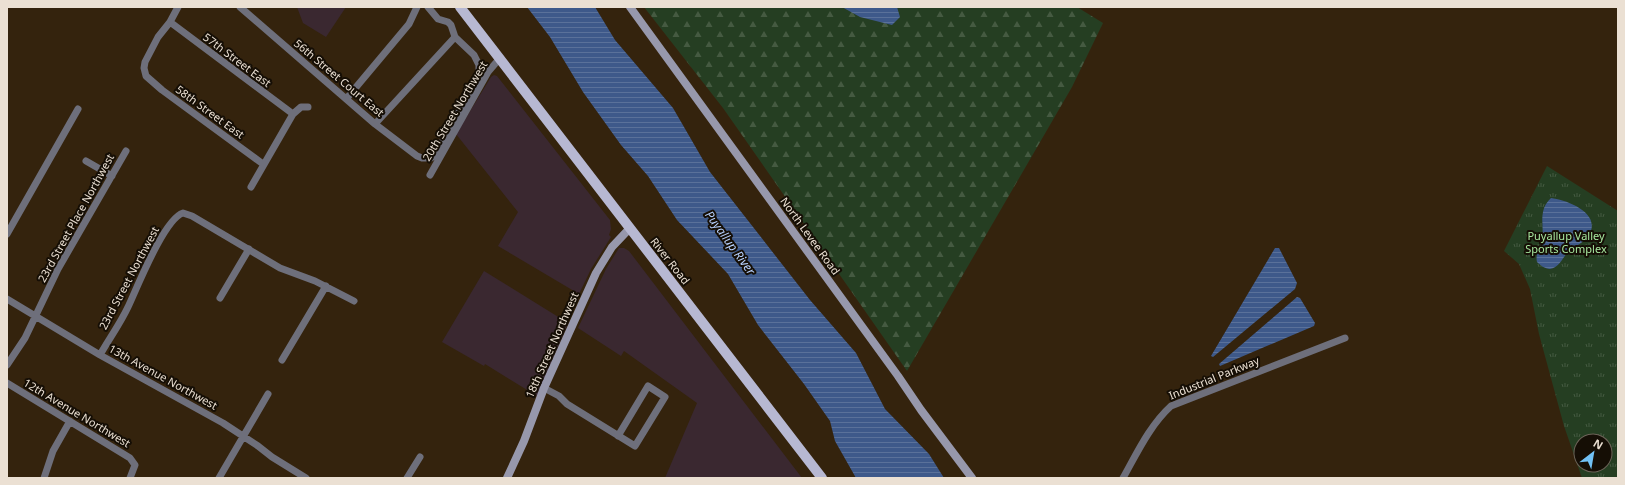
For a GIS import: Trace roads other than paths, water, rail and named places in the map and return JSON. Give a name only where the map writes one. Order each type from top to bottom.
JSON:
[{"type":"main road","name":"River Road","points":[[460,7],[822,478]]},
{"type":"street","points":[[170,22],[178,7]]},
{"type":"street","name":"56th Street Court East","points":[[240,7],[340,94],[347,98],[375,124],[417,156],[428,159],[435,154],[474,84],[479,72],[479,65],[474,55],[455,37]]},
{"type":"street","points":[[347,98],[409,24],[417,7]]},
{"type":"street","points":[[375,124],[455,37],[451,25],[438,19],[428,7]]},
{"type":"street","name":"North Levee Road","points":[[630,7],[898,376],[925,416],[972,478]]},
{"type":"street","name":"58th Street East","points":[[170,22],[158,37],[145,62],[144,68],[146,76],[162,90],[263,164]]},
{"type":"street","name":"57th Street East","points":[[170,22],[293,114]]},
{"type":"street","name":"20th Street Northwest","points":[[430,175],[488,72],[500,58]]},
{"type":"street","points":[[251,187],[293,114],[301,108],[308,107]]},
{"type":"street","points":[[7,234],[78,109]]},
{"type":"street","name":"23rd Street Place Northwest","points":[[35,317],[58,269],[126,151]]},
{"type":"street","points":[[86,161],[112,176]]},
{"type":"street","name":"23rd Street Northwest","points":[[100,355],[128,307],[154,252],[172,221],[181,213],[186,213],[192,216],[249,249]]},
{"type":"street","name":"18th Street Northwest","points":[[507,478],[524,441],[544,388],[596,273],[612,247],[630,228]]},
{"type":"street","points":[[220,298],[249,249],[280,268],[326,286],[354,301]]},
{"type":"street","points":[[282,360],[326,286]]},
{"type":"street","name":"13th Avenue Northwest","points":[[7,300],[100,355],[200,410],[243,436],[272,458],[306,478]]},
{"type":"street","points":[[7,365],[25,338],[35,317]]},
{"type":"street","name":"Industrial Parkway","points":[[1123,478],[1153,425],[1171,406],[1345,338]]},
{"type":"street","name":"12th Avenue Northwest","points":[[7,383],[124,453],[134,463],[134,470],[130,478]]},
{"type":"street","points":[[544,388],[559,396],[567,404],[618,436],[635,446],[665,397],[648,386],[618,436]]},
{"type":"street","points":[[219,478],[268,394]]},
{"type":"street","points":[[44,478],[53,451],[70,421]]},
{"type":"street","points":[[408,478],[420,457]]},
{"type":"water","name":"Puyallup River","points":[[527,7],[595,7],[615,40],[673,108],[710,172],[810,300],[856,353],[885,409],[929,454],[944,478],[856,478],[835,441],[830,421],[804,384],[758,325],[728,274],[677,220],[648,176],[621,145],[583,92],[550,37]]},
{"type":"water","points":[[842,7],[897,7],[900,17],[892,25],[860,17]]},
{"type":"water","points":[[1551,198],[1558,199],[1581,209],[1591,220],[1592,227],[1585,240],[1568,252],[1556,267],[1550,269],[1541,266],[1537,262],[1537,254],[1543,237],[1543,210]]},
{"type":"water","points":[[1275,248],[1279,248],[1297,283],[1295,289],[1213,357],[1211,356]]},
{"type":"water","points":[[1297,297],[1300,298],[1315,323],[1314,326],[1220,366],[1219,364]]},
{"type":"park label","name":"Puyallup Valley Sports Complex","points":[[1566,242]]}]
